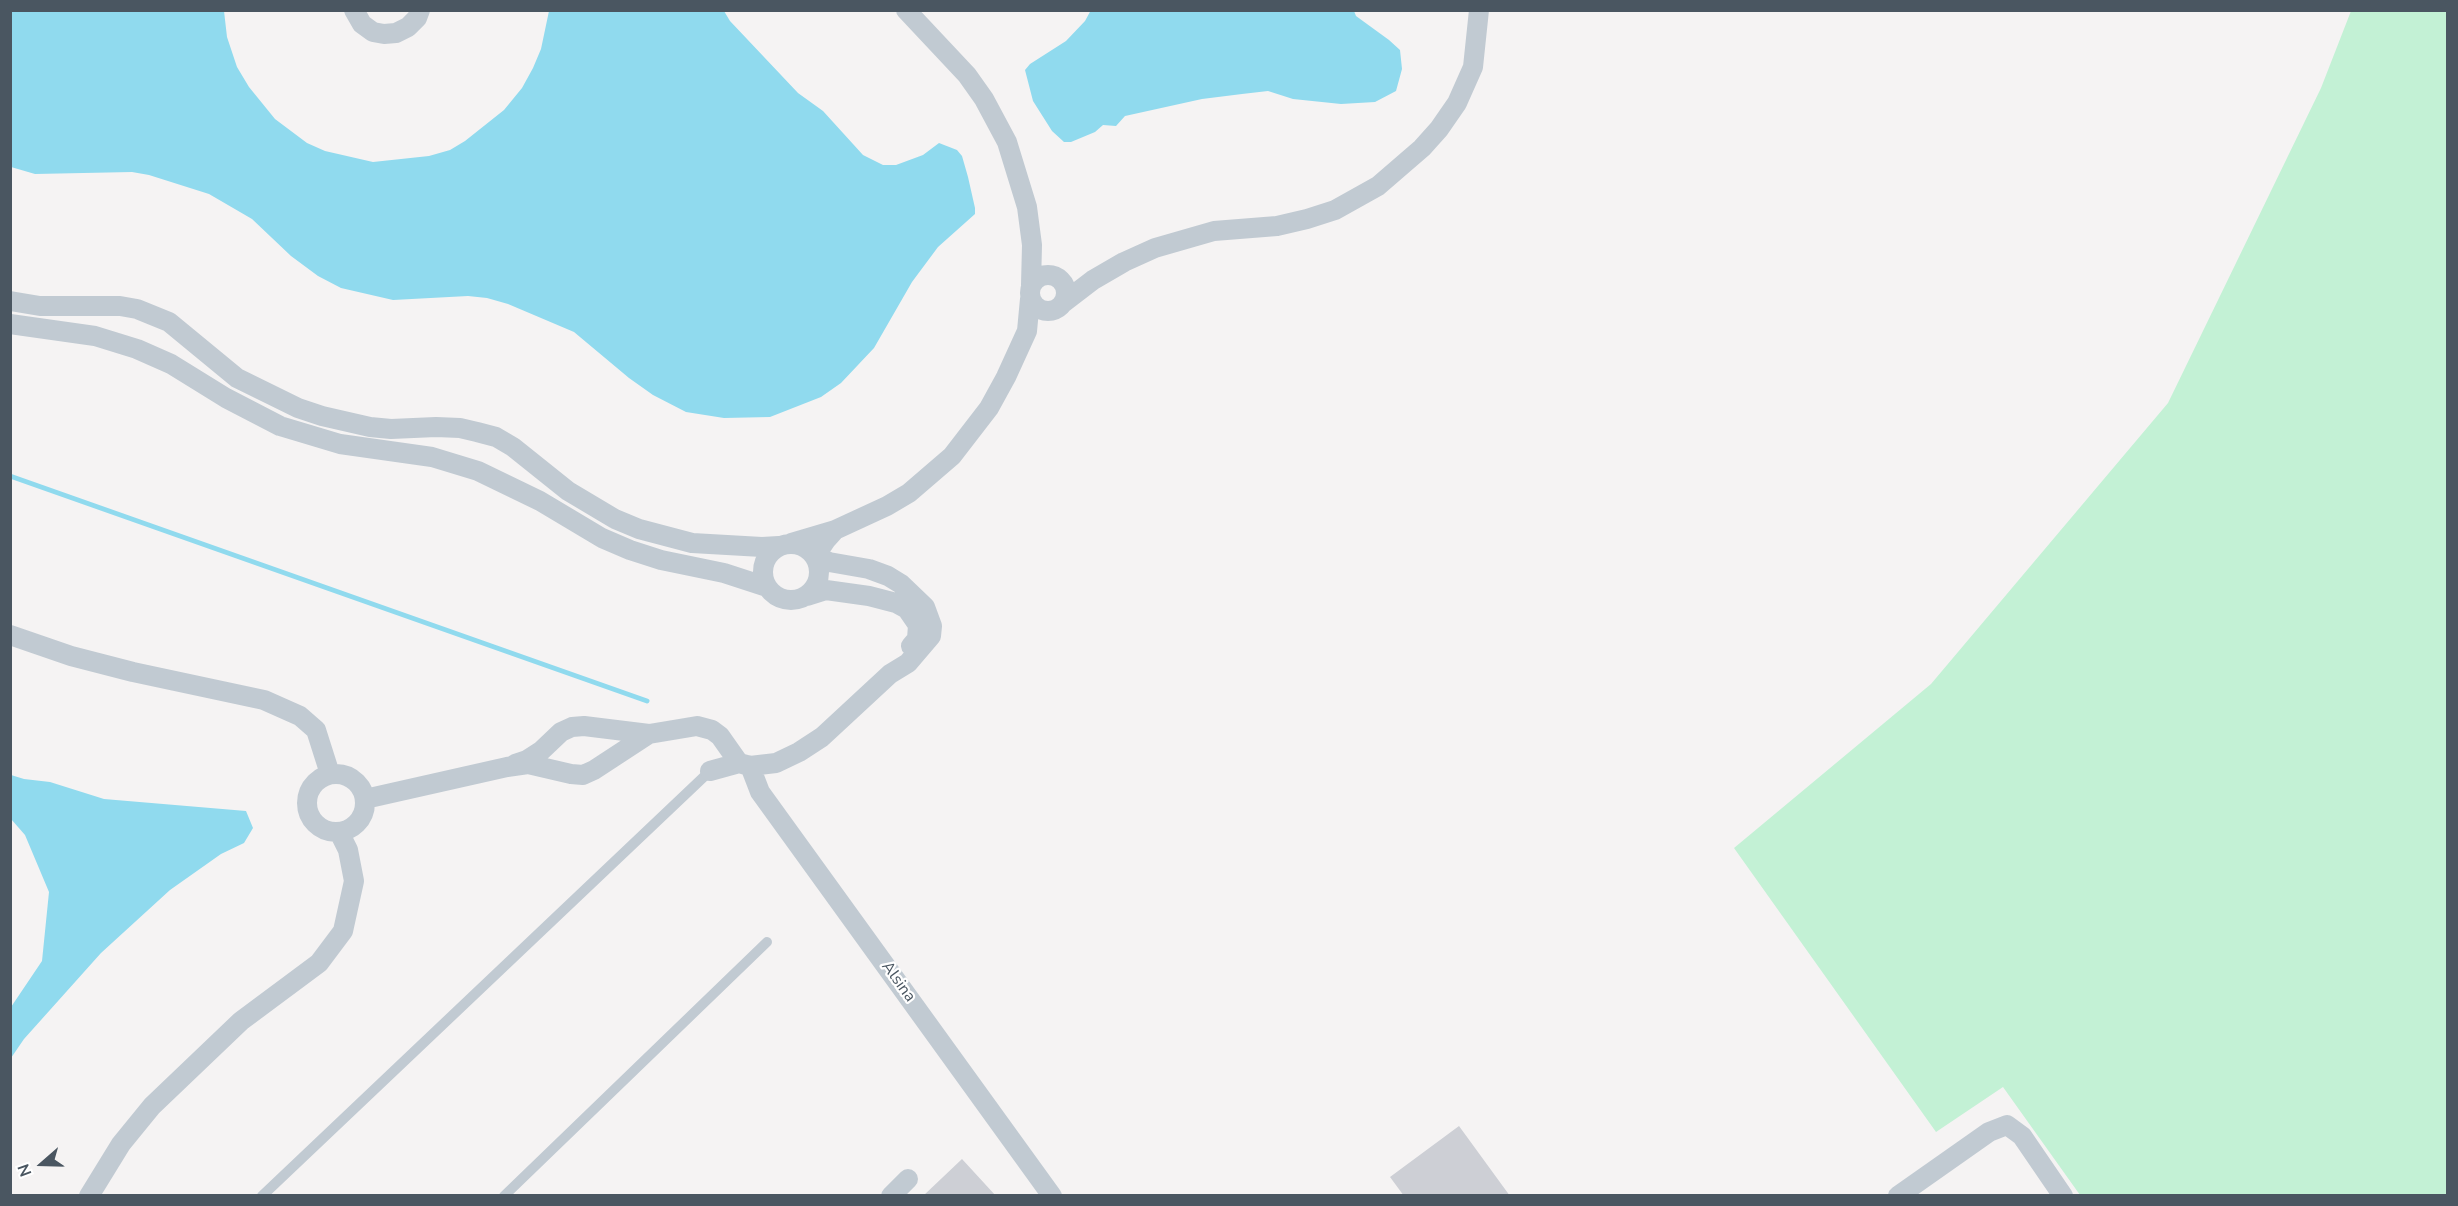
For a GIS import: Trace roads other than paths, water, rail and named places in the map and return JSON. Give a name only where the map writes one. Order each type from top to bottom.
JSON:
[{"type":"street","points":[[354,10],[362,24],[373,32],[384,34],[396,33],[408,27],[417,18],[420,10]]},
{"type":"street","points":[[767,587],[762,572],[767,556],[785,544],[836,530],[864,519],[909,493],[952,456],[989,408],[1027,331],[1032,245],[1027,207],[1007,142],[996,119],[967,75],[906,10]]},
{"type":"street","points":[[1027,331],[1093,280],[1124,262],[1183,238],[1214,231],[1277,226],[1307,219],[1335,210],[1378,186],[1422,148],[1457,103],[1473,67],[1479,10]]},
{"type":"street","points":[[1030,292],[1037,308],[1056,307],[1066,297],[1065,285],[1037,258],[1032,245]]},
{"type":"street","points":[[1030,292],[1038,277],[1053,275],[1080,281],[1093,280]]},
{"type":"street","points":[[10,301],[40,306],[120,306],[137,309],[169,322],[237,378],[298,408],[322,417],[370,428],[460,428],[496,437],[529,459],[568,491],[592,506],[639,529],[692,543],[762,547],[801,544],[815,556],[829,562],[869,569],[888,576],[915,596],[925,607],[932,626],[930,636],[908,663],[890,674],[822,737],[776,762],[745,764],[710,771]]},
{"type":"street","points":[[95,306],[95,336]]},
{"type":"street","points":[[10,324],[95,336],[137,349],[171,364],[226,398],[280,426],[340,444],[432,457],[478,471],[508,484],[602,538],[630,550],[661,560],[724,573],[767,587],[781,599],[790,600],[826,590],[869,596],[896,603],[907,609],[918,625],[917,639],[899,658],[890,674]]},
{"type":"street","points":[[171,364],[187,336]]},
{"type":"street","points":[[432,457],[436,427]]},
{"type":"street","points":[[508,484],[529,459]]},
{"type":"street","points":[[815,556],[836,530]]},
{"type":"street","points":[[807,596],[818,582],[820,573],[815,556]]},
{"type":"street","points":[[10,635],[72,656],[132,672],[264,700],[300,716],[316,730],[330,774]]},
{"type":"street","points":[[507,767],[527,760],[561,732],[572,727],[584,726],[649,734]]},
{"type":"street","name":"Alsina","points":[[649,734],[697,726],[712,730],[745,764],[760,792],[1052,1196]]},
{"type":"street","points":[[365,799],[528,764],[571,774],[583,774],[594,770],[649,734]]},
{"type":"street","points":[[330,774],[348,777],[362,790],[365,799],[361,817],[356,824],[339,832],[320,827],[313,820],[307,802],[314,784],[330,774]]},
{"type":"street","points":[[89,1196],[122,1144],[152,1106],[242,1021],[319,963],[343,931],[354,881],[348,849],[339,832]]},
{"type":"street","points":[[1898,1196],[1989,1132],[2007,1125],[2022,1136],[2063,1196]]},
{"type":"street","points":[[891,1196],[908,1179]]},
{"type":"lane","points":[[262,1196],[710,771]]},
{"type":"lane","points":[[504,1196],[767,942]]},
{"type":"water","points":[[1091,10],[1354,11],[1356,16],[1400,50],[1402,69],[1396,91],[1375,102],[1341,104],[1293,99],[1268,91],[1202,99],[1125,116],[1116,126],[1103,125],[1095,132],[1071,142],[1064,142],[1052,131],[1033,101],[1025,70],[1030,64],[1066,41],[1085,21]]},
{"type":"water","points":[[10,11],[224,11],[227,37],[237,67],[249,87],[275,119],[307,143],[325,151],[373,162],[429,156],[450,150],[504,110],[522,88],[533,68],[541,49],[549,11],[724,11],[730,21],[798,93],[823,111],[863,155],[883,165],[896,165],[923,155],[939,143],[957,150],[962,156],[968,177],[975,214],[938,247],[912,282],[874,348],[841,383],[821,397],[770,417],[724,418],[686,412],[653,395],[629,378],[574,332],[508,304],[468,296],[393,300],[341,288],[318,276],[291,256],[252,219],[209,194],[132,172],[35,174],[11,167]]},
{"type":"water","points":[[11,775],[50,782],[104,799],[246,811],[253,828],[244,843],[221,854],[170,890],[101,953],[24,1039],[11,1058],[11,1007],[42,961],[49,892],[25,835],[11,819]]},
{"type":"waterway","points":[[10,476],[647,701]]}]
